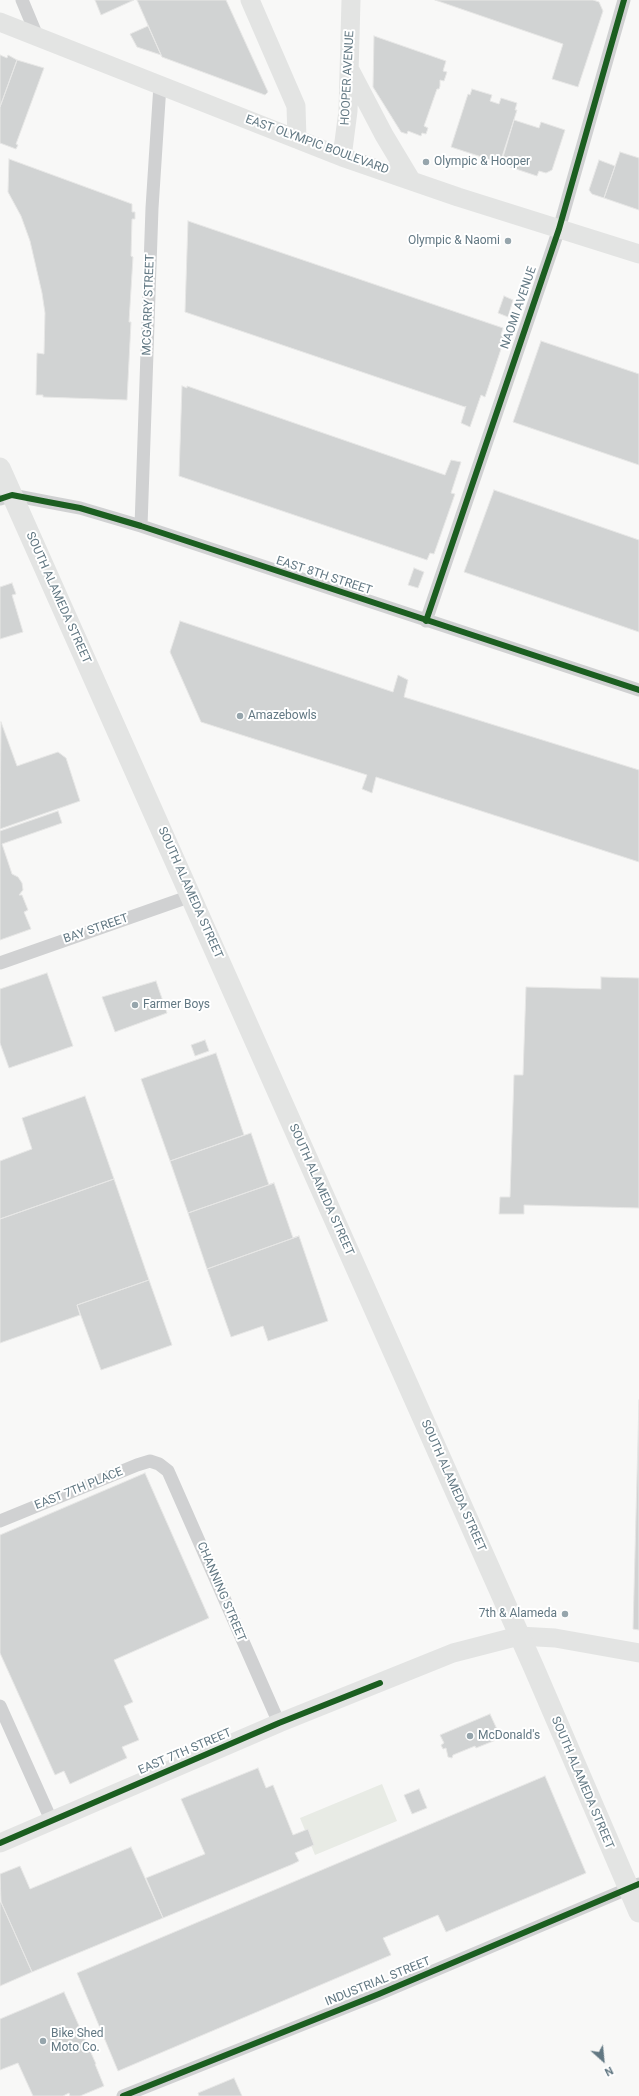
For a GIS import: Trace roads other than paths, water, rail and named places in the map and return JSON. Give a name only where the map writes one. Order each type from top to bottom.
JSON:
[{"type":"main road","points":[[250,0],[296,106],[297,139]]},
{"type":"main road","name":"HOOPER AVENUE","points":[[342,157],[348,111],[351,0]]},
{"type":"main road","name":"EAST OLYMPIC BOULEVARD","points":[[0,22],[342,157],[639,254]]},
{"type":"main road","points":[[350,69],[384,135],[411,180]]},
{"type":"main road","name":"SOUTH ALAMEDA STREET","points":[[0,468],[6,497],[191,896],[519,1636],[633,1886],[639,1912]]},
{"type":"main road","name":"EAST 7TH STREET","points":[[0,1843],[52,1822],[279,1723],[453,1653],[519,1636],[555,1638],[639,1653]]},
{"type":"street","points":[[22,0],[37,36]]},
{"type":"street","name":"NAOMI AVENUE","points":[[426,621],[559,229],[624,0]]},
{"type":"street","name":"MCGARRY STREET","points":[[141,526],[152,208],[160,84]]},
{"type":"street","name":"EAST 8TH STREET","points":[[6,497],[80,508],[141,526],[639,690]]},
{"type":"street","name":"BAY STREET","points":[[0,963],[191,896]]},
{"type":"street","name":"EAST 7TH PLACE","points":[[0,1521],[137,1465],[150,1461],[159,1464]]},
{"type":"street","name":"CHANNING STREET","points":[[159,1464],[168,1471],[279,1723]]},
{"type":"street","points":[[0,1706],[52,1822]]},
{"type":"street","name":"INDUSTRIAL STREET","points":[[123,2096],[379,1994],[633,1886]]},
{"type":"place","name":"Olympic & Hooper","points":[[426,162]]},
{"type":"place","name":"Olympic & Naomi","points":[[508,241]]},
{"type":"place","name":"Amazebowls","points":[[240,716]]},
{"type":"place","name":"Farmer Boys","points":[[135,1005]]},
{"type":"place","name":"7th & Alameda","points":[[565,1614]]},
{"type":"place","name":"McDonald's","points":[[470,1736]]},
{"type":"place","name":"Bike Shed Moto Co.","points":[[43,2041]]}]
